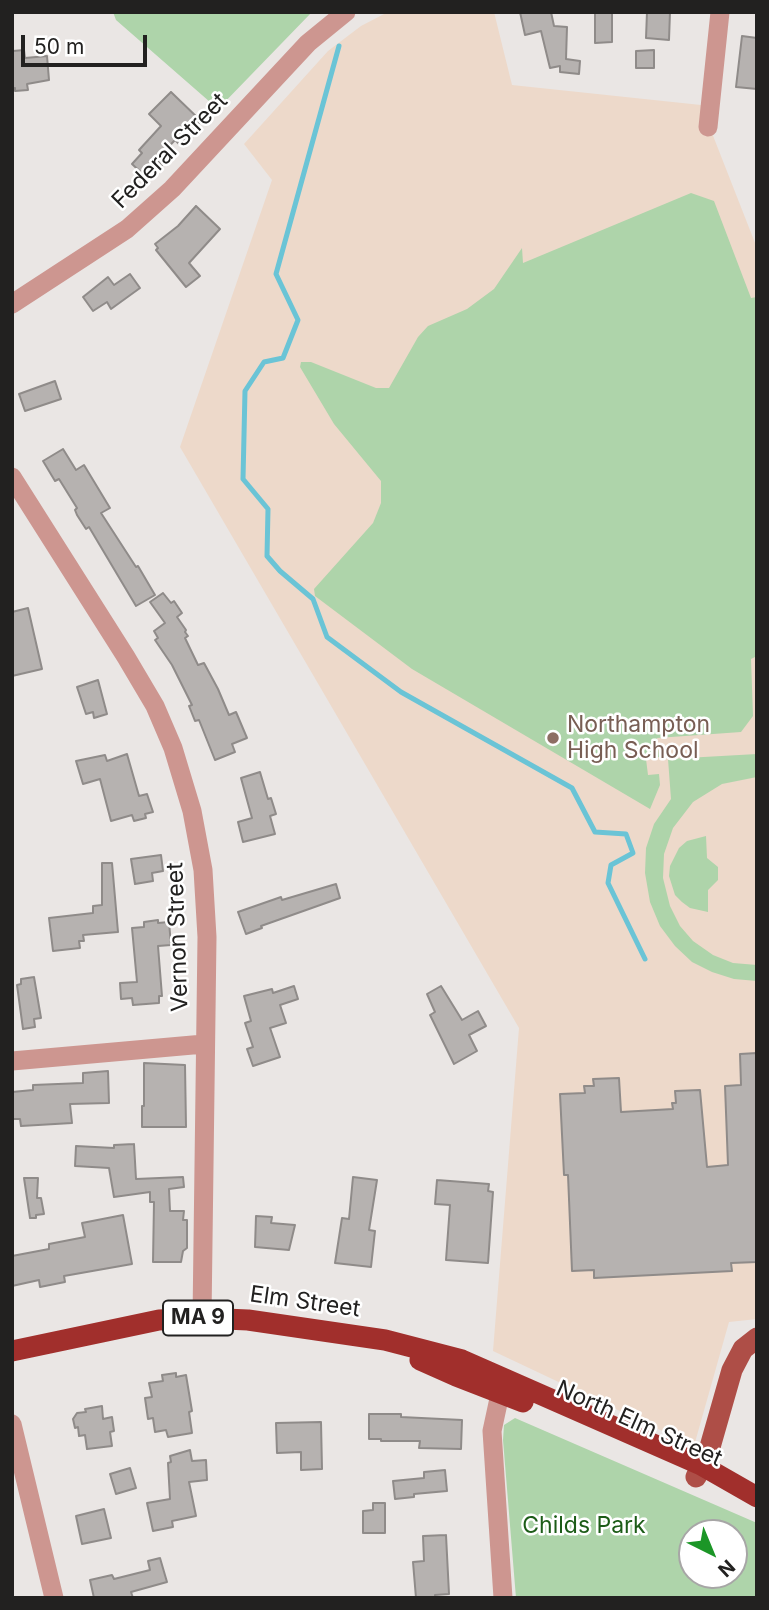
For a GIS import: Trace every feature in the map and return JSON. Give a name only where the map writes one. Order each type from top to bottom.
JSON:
[{"type":"highway","name":"Elm Street","points":[[12,1350],[159,1320],[248,1320],[385,1340],[462,1360],[502,1386]]},
{"type":"highway","name":"North Elm Street","points":[[502,1386],[587,1427],[757,1497]]},
{"type":"highway","name":"North Elm Street","points":[[699,1471],[757,1506]]},
{"type":"main road","points":[[699,1471],[710,1447],[732,1370],[743,1349],[757,1338]]},
{"type":"street","name":"Federal Street","points":[[12,304],[127,229],[172,189],[307,43],[346,12]]},
{"type":"street","points":[[708,127],[720,12]]},
{"type":"street","name":"Vernon Street","points":[[12,477],[127,657],[155,706],[173,748],[192,811],[203,870],[207,937],[202,1318]]},
{"type":"street","points":[[12,1061],[204,1044]]},
{"type":"street","points":[[502,1386],[492,1431],[503,1598]]},
{"type":"street","points":[[12,1424],[54,1598]]},
{"type":"shaded area","name":"Northampton High School","points":[[388,12],[494,12],[512,85],[701,105],[757,248],[757,1319],[729,1322],[694,1446],[493,1351],[519,1028],[180,447],[272,180],[244,144],[328,51],[361,26]]},
{"type":"green space","points":[[113,12],[312,12],[218,109],[116,20]]},
{"type":"green space","points":[[691,193],[714,201],[751,298],[757,297],[757,656],[751,659],[753,716],[741,732],[657,738],[659,757],[646,759],[648,775],[659,774],[660,785],[650,809],[412,669],[315,596],[314,589],[373,523],[381,503],[381,481],[334,424],[300,367],[301,362],[311,362],[376,388],[389,388],[418,337],[428,326],[467,309],[494,289],[522,248],[523,263]]},
{"type":"green space","points":[[757,754],[757,777],[722,784],[693,802],[673,828],[664,854],[663,878],[670,906],[680,926],[693,941],[713,955],[733,963],[757,965],[757,981],[734,979],[712,972],[692,962],[675,946],[660,926],[650,902],[645,873],[646,848],[654,824],[671,799],[668,759]]},
{"type":"green space","points":[[706,836],[707,858],[718,867],[718,880],[708,890],[708,912],[690,908],[682,902],[675,895],[669,876],[670,866],[679,848],[687,841]]},
{"type":"green space","name":"Childs Park","points":[[515,1418],[748,1519],[678,1519],[678,1589],[748,1589],[748,1519],[757,1523],[757,1598],[516,1598],[504,1425]]},
{"type":"building","points":[[520,12],[551,12],[554,26],[567,27],[566,59],[580,61],[579,74],[560,72],[560,66],[550,68],[541,31],[525,35]]},
{"type":"building","points":[[595,12],[612,12],[612,42],[595,43]]},
{"type":"building","points":[[647,12],[670,12],[669,40],[646,38]]},
{"type":"building","points":[[742,36],[757,38],[757,89],[736,87]]},
{"type":"building","points":[[24,50],[25,58],[47,56],[49,80],[27,84],[28,90],[15,91],[15,88],[12,89],[13,51]]},
{"type":"building","points":[[654,50],[654,68],[636,68],[636,51]]},
{"type":"building","points":[[171,92],[201,121],[179,144],[175,140],[156,160],[162,165],[148,179],[132,164],[142,153],[139,150],[161,126],[149,114]]},
{"type":"building","points":[[196,206],[220,229],[189,263],[200,276],[186,287],[156,250],[158,248],[155,244],[178,226]]},
{"type":"building","points":[[130,274],[140,288],[111,309],[107,302],[93,311],[83,297],[108,277],[114,285]]},
{"type":"building","points":[[55,381],[61,399],[25,411],[19,394]]},
{"type":"building","points":[[63,449],[76,470],[84,465],[110,508],[101,513],[155,595],[136,606],[89,527],[86,529],[77,515],[77,508],[59,479],[55,481],[43,461]]},
{"type":"building","points":[[163,593],[171,603],[174,601],[182,613],[177,617],[186,630],[188,636],[185,638],[198,665],[204,663],[229,715],[236,712],[247,738],[232,744],[235,752],[215,760],[199,720],[195,721],[189,706],[192,705],[172,665],[155,640],[158,638],[154,631],[165,623],[150,602]]},
{"type":"building","points":[[28,608],[42,669],[12,676],[12,612]]},
{"type":"building","points":[[98,680],[107,714],[94,718],[93,712],[86,714],[77,687]]},
{"type":"building","points":[[127,754],[139,796],[147,794],[153,812],[145,814],[146,818],[134,821],[132,815],[111,821],[100,779],[83,784],[76,761],[105,755],[107,761]]},
{"type":"building","points":[[260,772],[268,799],[271,798],[276,814],[270,816],[275,834],[243,842],[238,822],[252,818],[241,778]]},
{"type":"building","points":[[161,855],[163,871],[152,873],[153,881],[135,884],[131,859]]},
{"type":"building","points":[[102,863],[112,863],[118,932],[83,935],[84,941],[79,941],[80,948],[53,951],[49,918],[93,913],[93,906],[102,905]]},
{"type":"building","points":[[336,884],[340,898],[261,926],[262,928],[246,934],[238,912],[281,897],[282,900]]},
{"type":"building","points":[[158,920],[158,923],[169,922],[171,945],[158,946],[162,996],[159,996],[159,1003],[133,1005],[132,998],[121,999],[120,983],[137,982],[132,928],[144,927],[144,922]]},
{"type":"building","points":[[34,977],[41,1018],[34,1019],[35,1027],[23,1029],[17,985],[21,984],[21,979]]},
{"type":"building","points":[[294,986],[298,999],[280,1005],[286,1023],[270,1028],[280,1057],[253,1066],[247,1049],[253,1047],[245,1023],[251,1021],[244,996],[272,989],[273,993]]},
{"type":"building","points":[[441,986],[462,1020],[478,1011],[486,1026],[469,1035],[477,1051],[454,1064],[430,1015],[435,1012],[427,994]]},
{"type":"building","points":[[757,1053],[757,1262],[731,1263],[732,1271],[594,1278],[594,1270],[572,1271],[568,1175],[564,1175],[560,1094],[585,1093],[584,1086],[594,1086],[593,1079],[619,1078],[621,1112],[673,1109],[672,1103],[676,1103],[675,1091],[700,1090],[707,1167],[728,1165],[725,1086],[741,1085],[740,1054]]},
{"type":"building","points":[[144,1063],[185,1065],[186,1127],[142,1127]]},
{"type":"building","points":[[108,1071],[109,1103],[70,1104],[72,1123],[21,1126],[20,1119],[12,1119],[12,1092],[33,1090],[33,1085],[83,1083],[83,1073]]},
{"type":"building","points":[[134,1144],[136,1179],[183,1177],[184,1187],[169,1189],[170,1211],[184,1211],[183,1220],[187,1220],[187,1248],[183,1251],[181,1262],[153,1262],[154,1202],[150,1202],[150,1192],[114,1197],[109,1168],[75,1166],[76,1146],[114,1148],[114,1145]]},
{"type":"building","points":[[353,1177],[377,1180],[369,1230],[375,1231],[371,1267],[335,1263],[342,1218],[349,1219]]},
{"type":"building","points":[[24,1178],[38,1178],[37,1198],[41,1198],[44,1214],[36,1215],[36,1218],[30,1218]]},
{"type":"building","points":[[437,1180],[489,1184],[488,1191],[493,1192],[488,1263],[446,1260],[450,1205],[435,1204]]},
{"type":"building","points":[[123,1215],[132,1264],[64,1276],[65,1282],[40,1287],[39,1280],[12,1286],[12,1256],[49,1249],[49,1244],[85,1237],[82,1223]]},
{"type":"building","points":[[256,1216],[272,1217],[271,1223],[295,1225],[289,1250],[255,1247]]},
{"type":"building","points":[[176,1373],[176,1377],[186,1375],[192,1411],[189,1412],[192,1433],[168,1437],[166,1430],[155,1432],[153,1418],[148,1419],[145,1398],[152,1397],[149,1383],[163,1381],[162,1375]]},
{"type":"building","points":[[102,1406],[103,1419],[112,1417],[112,1446],[87,1449],[85,1435],[79,1436],[73,1419],[77,1413],[86,1412],[85,1409]]},
{"type":"building","points":[[369,1414],[462,1420],[461,1449],[419,1448],[420,1441],[369,1439]]},
{"type":"building","points":[[321,1422],[322,1469],[301,1470],[301,1452],[277,1453],[276,1423]]},
{"type":"building","points":[[190,1450],[192,1461],[206,1460],[207,1480],[189,1482],[196,1516],[172,1521],[173,1527],[153,1531],[147,1503],[170,1499],[170,1456]]},
{"type":"building","points":[[130,1468],[136,1488],[116,1494],[110,1474]]},
{"type":"building","points":[[445,1470],[447,1491],[395,1499],[393,1481],[424,1478],[424,1472]]},
{"type":"building","points":[[373,1503],[385,1503],[385,1533],[363,1533],[363,1511],[373,1510]]},
{"type":"building","points":[[104,1509],[111,1538],[82,1544],[76,1516]]},
{"type":"building","points":[[446,1535],[449,1594],[435,1595],[435,1598],[416,1598],[413,1562],[424,1561],[423,1536]]},
{"type":"building","points":[[160,1558],[167,1582],[131,1592],[133,1598],[94,1598],[90,1580],[112,1575],[114,1579],[150,1570],[148,1561]]},
{"type":"waterway","points":[[339,46],[276,274],[298,320],[283,358],[264,362],[245,391],[243,479],[268,509],[267,556],[313,599],[327,637],[401,692],[572,788],[595,832],[626,834],[633,853],[611,865],[608,883],[645,959]]},
{"type":"place","name":"Northampton High School","points":[[553,738]]}]
